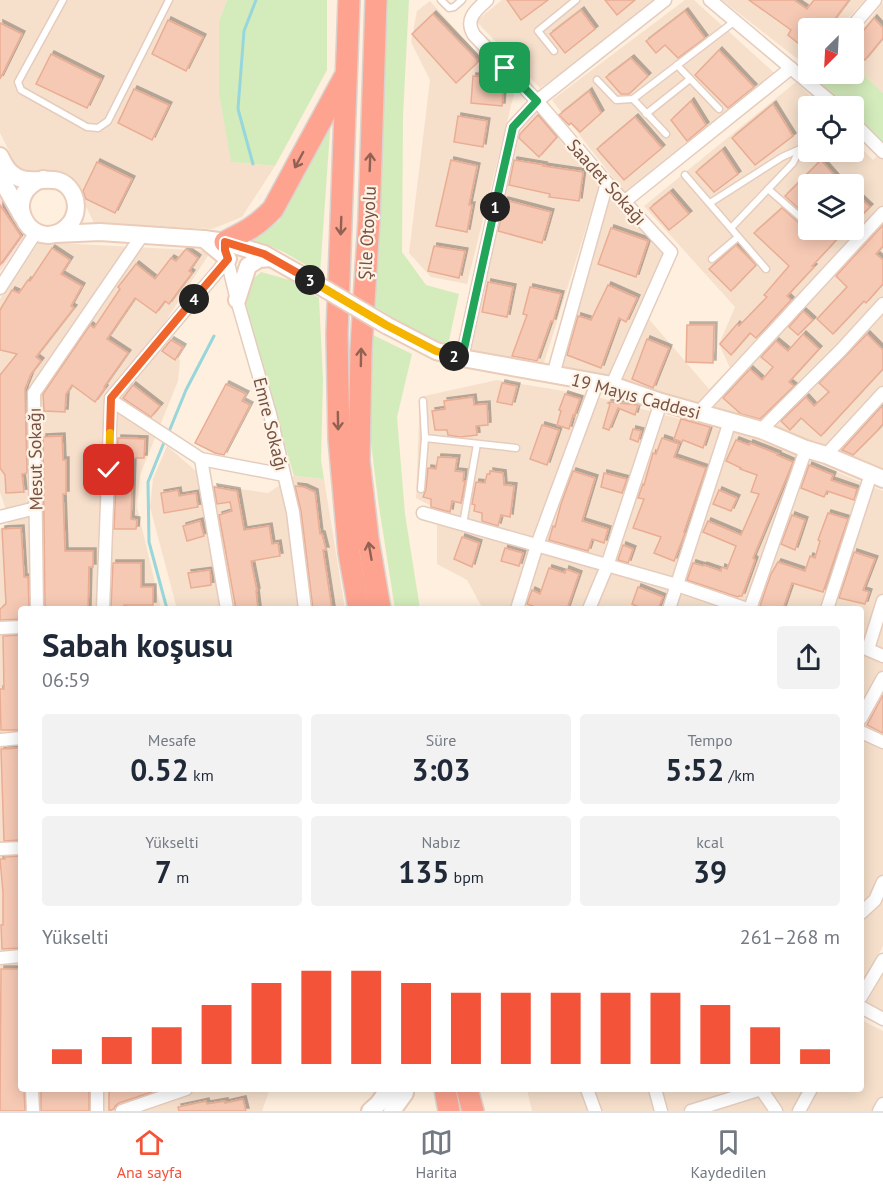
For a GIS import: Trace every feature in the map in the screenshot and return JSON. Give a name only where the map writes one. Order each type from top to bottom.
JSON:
[{"type":"highway","name":"Şile Otoyolu","points":[[349,0],[337,334],[339,439],[349,553],[358,606]]},
{"type":"highway","name":"Şile Otoyolu","points":[[375,0],[369,220],[361,350],[359,460],[368,539],[380,606]]},
{"type":"highway","points":[[226,251],[273,209],[347,72]]},
{"type":"highway","points":[[446,1092],[449,1111]]},
{"type":"street","name":"Saadet Sokağı","points":[[487,0],[471,18],[471,30],[474,35],[537,101],[607,183],[671,252],[604,384]]},
{"type":"street","points":[[462,358],[513,127],[537,101],[664,0]]},
{"type":"street","points":[[710,0],[798,72]]},
{"type":"street","points":[[860,18],[875,0]]},
{"type":"street","points":[[624,202],[791,68]]},
{"type":"street","points":[[816,84],[827,96]]},
{"type":"street","points":[[864,133],[883,152]]},
{"type":"street","points":[[0,156],[7,169],[16,177],[25,180],[56,180],[63,183],[72,192],[89,223],[100,232]]},
{"type":"street","points":[[0,177],[22,217],[36,232],[55,234],[67,228],[74,217],[75,198]]},
{"type":"street","points":[[22,217],[21,203],[26,190],[30,185],[43,179]]},
{"type":"street","points":[[553,375],[607,183]]},
{"type":"street","points":[[699,412],[883,213]]},
{"type":"street","points":[[0,288],[36,232]]},
{"type":"street","name":"19 Mayıs Caddesi","points":[[55,234],[100,232],[204,239],[226,251],[264,254],[386,325],[436,351],[462,358],[604,384],[761,430],[877,477]]},
{"type":"street","name":"Mesut Sokağı","points":[[37,606],[34,393],[143,234]]},
{"type":"street","points":[[103,606],[111,398],[226,251]]},
{"type":"street","name":"Emre Sokağı","points":[[226,251],[237,300],[270,414],[293,512],[305,606]]},
{"type":"street","points":[[237,300],[248,266],[259,259],[271,258]]},
{"type":"street","points":[[761,430],[883,304]]},
{"type":"street","points":[[518,606],[537,545],[604,384]]},
{"type":"street","points":[[826,455],[883,393]]},
{"type":"street","points":[[112,401],[201,459],[284,475]]},
{"type":"street","points":[[591,606],[662,402]]},
{"type":"street","points":[[670,606],[730,421]]},
{"type":"street","points":[[750,606],[806,449]]},
{"type":"street","points":[[201,459],[226,606]]},
{"type":"street","points":[[828,606],[877,477]]},
{"type":"street","points":[[0,517],[36,508]]},
{"type":"street","points":[[423,513],[677,585],[740,606]]},
{"type":"street","points":[[883,602],[864,648],[883,656]]},
{"type":"street","points":[[0,628],[18,627]]},
{"type":"street","points":[[864,713],[883,678]]},
{"type":"street","points":[[864,733],[883,742]]},
{"type":"street","points":[[0,740],[18,738]]},
{"type":"street","points":[[0,849],[18,848]]},
{"type":"street","points":[[864,910],[875,900],[883,882]]},
{"type":"street","points":[[0,958],[18,956]]},
{"type":"street","points":[[864,993],[883,960]]},
{"type":"street","points":[[864,1009],[883,1019]]},
{"type":"street","points":[[32,1092],[33,1111]]},
{"type":"street","points":[[97,1111],[98,1092]]},
{"type":"street","points":[[122,1111],[166,1092]]},
{"type":"street","points":[[588,1092],[595,1111]]},
{"type":"street","points":[[656,1092],[661,1111]]},
{"type":"street","points":[[691,1111],[751,1092]]},
{"type":"street","points":[[763,1092],[776,1111]]},
{"type":"street","points":[[799,1111],[809,1092]]},
{"type":"street","points":[[370,1111],[378,1104],[399,1101]]},
{"type":"street","points":[[879,1111],[883,1104]]},
{"type":"lane","points":[[63,0],[18,82],[21,90],[87,128],[98,128],[108,121],[169,0]]},
{"type":"lane","points":[[441,0],[449,8],[462,0]]},
{"type":"lane","points":[[554,51],[538,32],[574,0]]},
{"type":"lane","points":[[597,80],[616,100],[633,99],[735,21]]},
{"type":"lane","points":[[677,65],[719,109]]},
{"type":"lane","points":[[646,114],[690,78]]},
{"type":"lane","points":[[633,99],[666,134]]},
{"type":"lane","points":[[710,203],[782,157],[798,150]]},
{"type":"lane","points":[[731,228],[793,163],[798,153]]},
{"type":"lane","points":[[686,175],[765,269]]},
{"type":"lane","points":[[768,189],[798,215]]},
{"type":"lane","points":[[712,259],[738,237]]},
{"type":"lane","points":[[421,489],[425,438],[423,401]]},
{"type":"lane","points":[[425,438],[516,448]]},
{"type":"lane","points":[[463,524],[477,444]]},
{"type":"shaded area","points":[[0,0],[227,0],[219,21],[231,162],[275,166],[242,217],[212,229],[94,223],[71,176],[18,169],[0,133]]},
{"type":"shaded area","points":[[502,0],[662,0],[540,88],[476,21]]},
{"type":"shaded area","points":[[685,0],[694,0],[780,78],[629,198],[552,100]]},
{"type":"shaded area","points":[[722,0],[865,0],[848,18],[798,18],[798,60]]},
{"type":"shaded area","points":[[430,1],[514,94],[467,284],[431,277],[409,253],[430,80],[411,42],[417,11]]},
{"type":"shaded area","points":[[883,3],[883,93],[864,75],[864,27]]},
{"type":"shaded area","points":[[796,82],[810,96],[798,96],[798,162],[864,162],[864,151],[873,160],[883,150],[883,473],[553,367],[610,199],[669,252],[641,310],[709,389],[730,368],[719,344],[735,307],[644,206]]},
{"type":"shaded area","points":[[540,108],[601,180],[543,366],[468,354],[518,128]]},
{"type":"shaded area","points":[[0,193],[25,236],[0,271]]},
{"type":"shaded area","points":[[39,242],[211,251],[158,333],[180,360],[178,381],[140,475],[137,507],[160,606],[18,606],[18,1092],[269,1092],[262,1111],[0,1111],[0,529],[10,522],[0,492],[0,299]]},
{"type":"shaded area","points":[[497,380],[593,396],[756,439],[883,491],[883,946],[864,982],[864,606],[481,606],[467,580],[437,564],[437,509],[416,498],[420,397]]},
{"type":"shaded area","points":[[167,446],[212,485],[268,493],[294,476],[324,479],[345,606],[176,606],[150,507],[153,479]]},
{"type":"shaded area","points":[[883,974],[883,1015],[865,1006]]},
{"type":"shaded area","points":[[864,1022],[883,1031],[883,1111],[532,1111],[528,1092],[864,1092]]},
{"type":"green space","points":[[227,0],[327,0],[327,70],[275,166],[231,162],[219,93],[219,21]]},
{"type":"green space","points":[[388,0],[409,0],[403,116],[402,252],[426,285],[459,294],[448,345],[429,340],[372,305]]},
{"type":"green space","points":[[864,75],[883,93],[883,148],[864,132],[864,96],[825,96],[812,84],[864,84]]},
{"type":"green space","points":[[331,117],[320,273],[282,251],[245,237],[261,233],[279,221]]},
{"type":"green space","points":[[261,272],[290,280],[319,298],[323,380],[321,460],[324,479],[294,476],[245,309],[246,285]]},
{"type":"green space","points":[[371,334],[412,354],[397,417],[405,514],[420,606],[395,606],[369,426]]},
{"type":"building","points":[[507,0],[548,0],[521,20]]},
{"type":"building","points":[[605,0],[635,0],[617,15]]},
{"type":"building","points":[[749,0],[794,0],[807,9],[814,0],[849,0],[836,18],[798,18],[798,43],[788,35],[791,30]]},
{"type":"building","points":[[581,10],[595,29],[565,53],[550,34]]},
{"type":"building","points":[[685,11],[705,38],[678,58],[665,45],[656,53],[646,41]]},
{"type":"building","points":[[433,14],[477,60],[477,63],[456,83],[412,34]]},
{"type":"building","points":[[874,18],[883,28],[883,38],[865,60],[864,59],[864,30]]},
{"type":"building","points":[[168,20],[203,37],[186,71],[152,54]]},
{"type":"building","points":[[0,23],[22,34],[0,79]]},
{"type":"building","points":[[719,50],[754,87],[728,108],[695,75]]},
{"type":"building","points":[[51,54],[101,79],[87,108],[36,84]]},
{"type":"building","points":[[631,58],[648,76],[629,94],[621,94],[606,77]]},
{"type":"building","points":[[473,76],[504,79],[502,106],[471,103]]},
{"type":"building","points":[[134,89],[169,105],[152,140],[118,123]]},
{"type":"building","points":[[589,91],[601,113],[580,132],[559,115]]},
{"type":"building","points":[[691,101],[706,125],[687,141],[671,120]]},
{"type":"building","points":[[773,104],[793,136],[755,165],[732,138]]},
{"type":"building","points":[[538,115],[557,137],[539,157],[519,138]]},
{"type":"building","points":[[458,116],[487,121],[483,147],[454,142]]},
{"type":"building","points":[[635,117],[662,148],[624,180],[597,149]]},
{"type":"building","points":[[722,150],[738,174],[714,192],[696,172]]},
{"type":"building","points":[[451,160],[477,166],[469,205],[472,205],[467,232],[436,226]]},
{"type":"building","points":[[514,160],[583,172],[579,201],[549,197],[550,194],[509,185]]},
{"type":"building","points":[[97,162],[132,179],[115,213],[86,199],[83,191]]},
{"type":"building","points":[[819,162],[823,162],[833,174],[807,174]]},
{"type":"building","points":[[798,183],[798,208],[785,196]]},
{"type":"building","points":[[670,192],[689,214],[669,230],[650,208]]},
{"type":"building","points":[[505,200],[551,212],[542,243],[498,231]]},
{"type":"building","points":[[864,201],[870,207],[864,213]]},
{"type":"building","points":[[0,205],[21,236],[0,265]]},
{"type":"building","points":[[782,208],[798,222],[798,240],[836,240],[787,296],[791,300],[756,338],[750,333],[731,355],[720,344],[737,324],[739,326],[767,297],[764,295],[789,266],[754,233]]},
{"type":"building","points":[[883,225],[883,246],[876,254],[883,260],[883,284],[833,334],[817,319],[847,287],[836,276]]},
{"type":"building","points":[[611,228],[648,241],[636,277],[598,264]]},
{"type":"building","points":[[736,245],[756,265],[731,291],[709,269]]},
{"type":"building","points":[[434,246],[465,251],[459,278],[428,271]]},
{"type":"building","points":[[52,248],[70,260],[61,274],[82,286],[71,306],[74,308],[36,357],[41,361],[31,374],[25,389],[27,473],[22,474],[24,492],[6,493],[5,475],[0,468],[0,375],[17,354],[0,350],[0,310],[12,290],[19,293],[28,280],[30,281]]},
{"type":"building","points":[[186,249],[198,258],[189,271],[192,273],[169,304],[165,301],[156,313],[135,298],[107,339],[128,353],[95,402],[72,385],[66,394],[65,412],[44,411],[43,394],[90,325],[94,328],[120,289],[118,287],[136,264],[155,279],[171,258],[176,261]]},
{"type":"building","points":[[488,282],[513,287],[507,317],[482,312]]},
{"type":"building","points":[[608,285],[637,298],[626,322],[619,318],[601,368],[567,355],[578,316],[591,320]]},
{"type":"building","points":[[530,287],[561,294],[553,322],[551,321],[537,361],[512,356],[527,315],[523,314]]},
{"type":"building","points":[[803,311],[813,320],[798,335],[789,327]]},
{"type":"building","points":[[687,325],[714,325],[713,363],[686,362]]},
{"type":"building","points":[[803,334],[819,349],[789,382],[794,386],[760,419],[741,414],[723,398],[750,369],[762,380],[773,367],[761,357],[776,341],[788,351]]},
{"type":"building","points":[[867,334],[883,350],[883,369],[821,436],[801,418],[790,430],[781,421],[806,397],[814,406],[829,392],[819,383]]},
{"type":"building","points":[[647,339],[669,348],[653,388],[632,379]]},
{"type":"building","points":[[171,340],[183,347],[175,360],[162,351]]},
{"type":"building","points":[[502,383],[517,386],[512,405],[497,402]]},
{"type":"building","points":[[226,384],[246,394],[242,401],[250,405],[224,455],[195,443]]},
{"type":"building","points":[[133,385],[160,406],[151,417],[123,398]]},
{"type":"building","points":[[565,394],[580,399],[569,429],[557,425],[561,411],[559,410]]},
{"type":"building","points":[[473,397],[474,405],[487,404],[488,425],[476,426],[477,435],[460,437],[448,435],[447,430],[435,430],[432,411],[445,409],[444,401]]},
{"type":"building","points":[[610,402],[638,405],[635,415],[618,408],[609,430],[603,428]]},
{"type":"building","points":[[881,407],[883,408],[883,424],[877,431],[853,455],[842,450]]},
{"type":"building","points":[[681,419],[710,427],[703,448],[674,439]]},
{"type":"building","points":[[542,425],[559,430],[547,465],[530,459]]},
{"type":"building","points":[[633,429],[641,431],[638,442],[630,439]]},
{"type":"building","points":[[62,436],[63,460],[66,460],[66,494],[63,494],[65,551],[93,551],[93,567],[89,567],[88,606],[45,606],[43,437]]},
{"type":"building","points":[[118,438],[145,439],[144,458],[133,458],[131,519],[137,520],[136,529],[114,529]]},
{"type":"building","points":[[662,438],[679,444],[674,457],[706,468],[674,561],[654,553],[661,537],[633,528],[644,499],[638,498],[653,453],[656,454]]},
{"type":"building","points":[[736,440],[749,445],[750,443],[793,462],[753,558],[755,560],[742,596],[738,597],[687,580],[693,563],[721,571],[722,567],[727,569],[736,546],[703,532],[708,521],[741,535],[759,494],[751,492],[757,475],[726,461]]},
{"type":"building","points":[[438,457],[457,458],[455,471],[464,472],[463,481],[465,481],[461,503],[452,501],[450,512],[431,507],[431,499],[423,497],[428,468],[436,469]]},
{"type":"building","points":[[809,465],[833,475],[831,480],[857,489],[854,500],[827,491],[824,497],[801,488]]},
{"type":"building","points":[[490,471],[503,473],[504,485],[514,486],[510,517],[501,515],[498,526],[482,521],[482,513],[474,511],[475,505],[472,504],[476,482],[485,483]]},
{"type":"building","points":[[573,471],[595,478],[582,521],[608,529],[604,543],[592,539],[588,551],[549,540]]},
{"type":"building","points":[[604,473],[627,479],[622,493],[601,487]]},
{"type":"building","points":[[295,486],[315,492],[320,534],[322,534],[326,550],[323,550],[332,606],[313,606],[301,511]]},
{"type":"building","points":[[214,487],[237,491],[244,530],[269,526],[272,544],[278,543],[280,556],[251,561],[258,606],[235,606],[219,515],[232,511],[230,502],[217,504]]},
{"type":"building","points":[[178,490],[179,496],[196,493],[198,507],[164,513],[161,493]]},
{"type":"building","points":[[719,490],[737,498],[731,511],[713,504]]},
{"type":"building","points":[[828,513],[848,519],[823,592],[792,583],[784,606],[760,606],[771,574],[778,562],[805,571],[810,556],[815,558],[820,541],[818,540]]},
{"type":"building","points":[[792,515],[805,520],[795,550],[781,544]]},
{"type":"building","points":[[200,521],[204,536],[187,541],[183,526]]},
{"type":"building","points":[[21,528],[24,577],[28,577],[29,606],[18,606],[18,619],[0,620],[0,609],[6,604],[2,529]]},
{"type":"building","points":[[462,537],[479,543],[472,567],[454,559]]},
{"type":"building","points":[[623,545],[633,549],[628,563],[618,560]]},
{"type":"building","points":[[505,548],[523,553],[519,566],[501,561]]},
{"type":"building","points":[[854,552],[875,559],[863,590],[869,592],[865,604],[839,598]]},
{"type":"building","points":[[113,563],[141,563],[141,587],[153,587],[153,605],[111,606]]},
{"type":"building","points":[[549,568],[565,573],[566,569],[579,574],[568,606],[527,604],[532,590],[540,594]]},
{"type":"building","points":[[210,570],[211,585],[191,588],[188,573]]},
{"type":"building","points":[[638,587],[663,597],[659,606],[632,604]]},
{"type":"building","points":[[18,635],[18,730],[1,730],[0,689],[4,689],[3,636]]},
{"type":"building","points":[[883,695],[883,733],[867,725]]},
{"type":"building","points":[[18,748],[18,840],[4,841],[1,749]]},
{"type":"building","points":[[18,856],[18,948],[2,949],[3,892],[0,859],[5,859],[5,857]]},
{"type":"building","points":[[1,969],[18,969],[18,1092],[24,1092],[25,1111],[0,1111]]},
{"type":"building","points":[[41,1092],[89,1092],[89,1111],[41,1111]]},
{"type":"building","points":[[109,1092],[152,1092],[119,1103],[109,1111]]},
{"type":"building","points":[[243,1099],[246,1111],[179,1111],[178,1107],[206,1101],[207,1104]]},
{"type":"waterway","points":[[253,164],[238,109],[244,31],[256,0]]},
{"type":"waterway","points":[[168,434],[186,390],[214,336]]},
{"type":"waterway","points":[[165,440],[148,482],[149,542],[166,606]]},
{"type":"route","points":[[109,470],[111,398],[228,259],[225,242],[264,254],[386,325],[436,351],[462,358],[513,127],[537,101],[505,68]]}]
